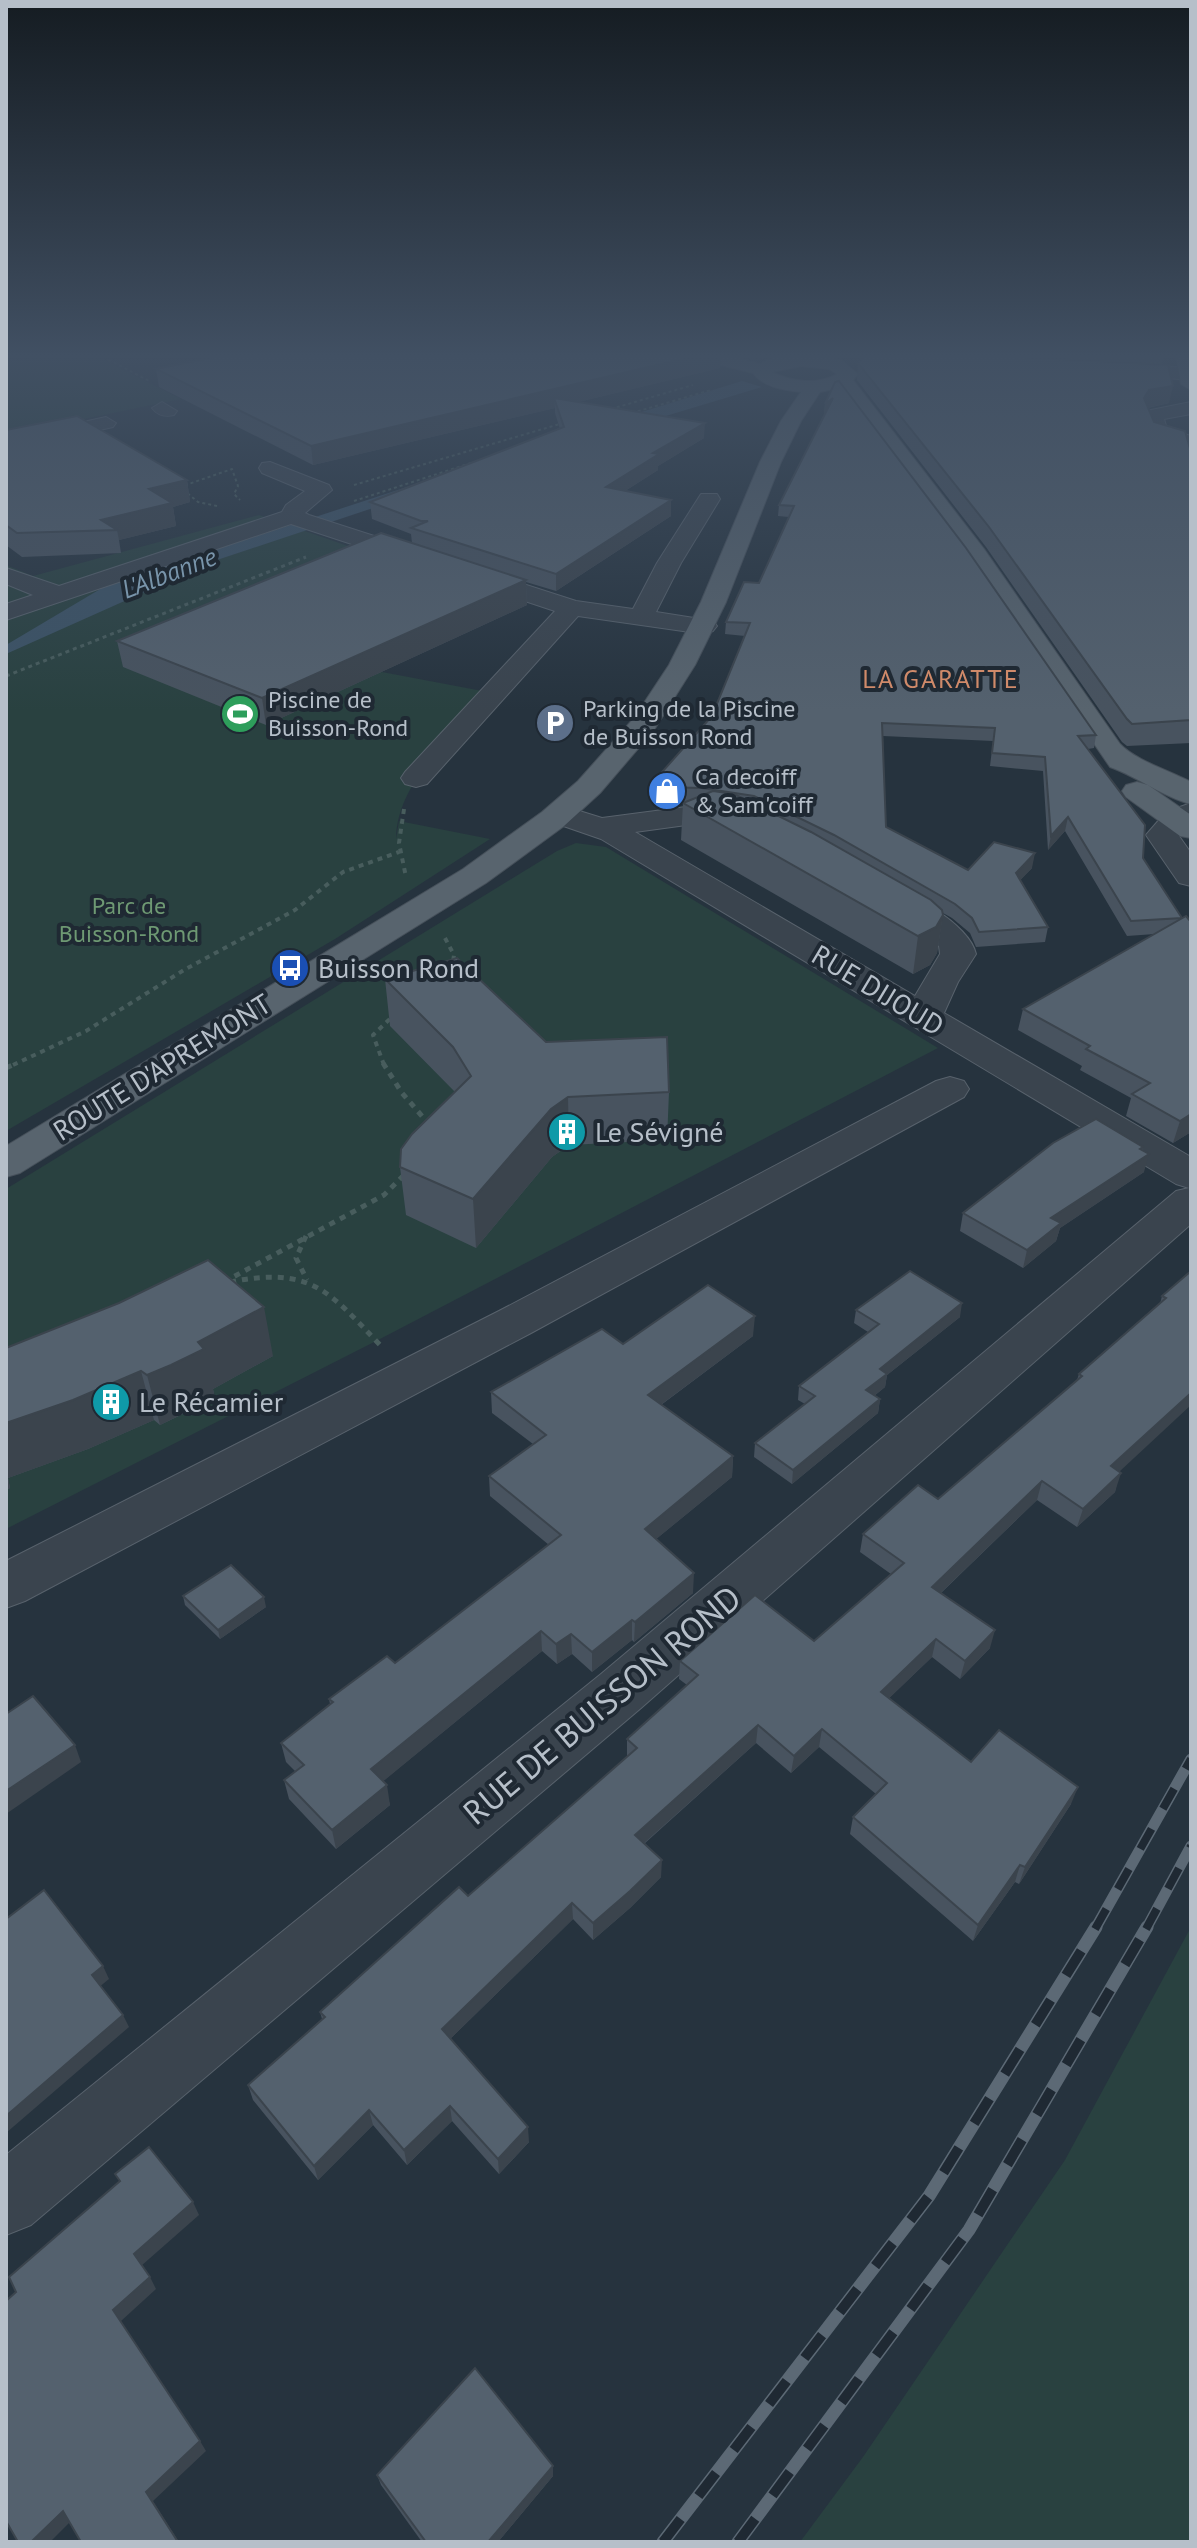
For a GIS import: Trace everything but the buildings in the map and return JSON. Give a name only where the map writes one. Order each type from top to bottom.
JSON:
[{"type":"main road","name":"ROUTE D'APREMONT","points":[[6,1164],[429,903],[560,814],[621,753],[670,689],[704,626],[767,473]]},
{"type":"main road","points":[[913,473],[958,529],[1120,761],[1118,774],[1187,814]]},
{"type":"street","points":[[281,473],[321,490],[302,519]]},
{"type":"street","points":[[640,619],[669,563],[709,499]]},
{"type":"street","points":[[6,612],[302,519],[572,608],[704,626]]},
{"type":"street","points":[[637,578],[669,563]]},
{"type":"street","points":[[6,575],[61,594]]},
{"type":"street","points":[[416,778],[572,608]]},
{"type":"street","name":"RUE DIJOUD","points":[[560,814],[612,832],[1191,1175]]},
{"type":"street","points":[[599,828],[701,814],[741,819],[774,834]]},
{"type":"street","points":[[1187,814],[1162,835],[1191,876]]},
{"type":"street","points":[[860,882],[939,928],[956,942],[958,954],[940,982],[924,1017]]},
{"type":"street","points":[[6,1586],[411,1376],[950,1089]]},
{"type":"street","name":"RUE DE BUISSON ROND","points":[[6,2200],[621,1691],[1191,1201]]},
{"type":"path","points":[[217,512],[218,506],[198,502],[180,487],[221,473]]},
{"type":"path","points":[[233,473],[238,486],[234,494],[250,503]]},
{"type":"path","points":[[321,490],[346,487],[394,473]]},
{"type":"path","points":[[302,519],[442,473]]},
{"type":"path","points":[[6,676],[355,537]]},
{"type":"path","points":[[416,778],[399,821],[399,852],[412,895],[454,914],[439,927],[454,955],[451,969]]},
{"type":"path","points":[[6,1068],[86,1031],[184,970],[295,910],[343,872],[399,852]]},
{"type":"path","points":[[406,1007],[384,1022],[373,1035],[378,1055],[392,1081],[429,1124],[430,1133]]},
{"type":"path","points":[[407,1172],[384,1195],[216,1286],[257,1275],[293,1275],[323,1287],[411,1376]]},
{"type":"path","points":[[306,1236],[296,1253],[295,1263],[307,1281]]},
{"type":"green space","name":"Parc de Buisson-Rond","points":[[259,515],[388,560],[382,672],[493,693],[417,778],[406,797],[399,818],[396,839],[399,821],[490,839],[335,939],[6,1131],[6,565],[33,576]]},
{"type":"green space","points":[[576,843],[606,847],[938,1048],[380,1339],[6,1529],[6,1189],[557,851]]},
{"type":"green space","points":[[1191,1927],[1191,2542],[800,2542],[863,2457],[1065,2160]]},
{"type":"water","name":"L'Albanne","points":[[450,473],[478,473],[214,561],[6,654],[6,645],[107,585]]},
{"type":"railway","points":[[1095,1929],[1191,1759]]},
{"type":"railway","points":[[1146,1929],[1191,1846]]},
{"type":"railway","points":[[663,2542],[929,2196],[1096,1927]]},
{"type":"railway","points":[[738,2542],[969,2230],[1147,1927]]},
{"type":"place","name":"Piscine de Buisson-Rond","points":[[240,714]]},
{"type":"place","name":"Parking de la Piscine de Buisson Rond","points":[[555,723]]},
{"type":"place","name":"Ca decoiff & Sam'coiff","points":[[667,791]]},
{"type":"place","name":"Buisson Rond","points":[[290,968]]},
{"type":"place","name":"Le Sévigné","points":[[567,1132]]},
{"type":"place","name":"Le Récamier","points":[[111,1402]]},
{"type":"district","name":"LA GARATTE","points":[[941,679]]}]
